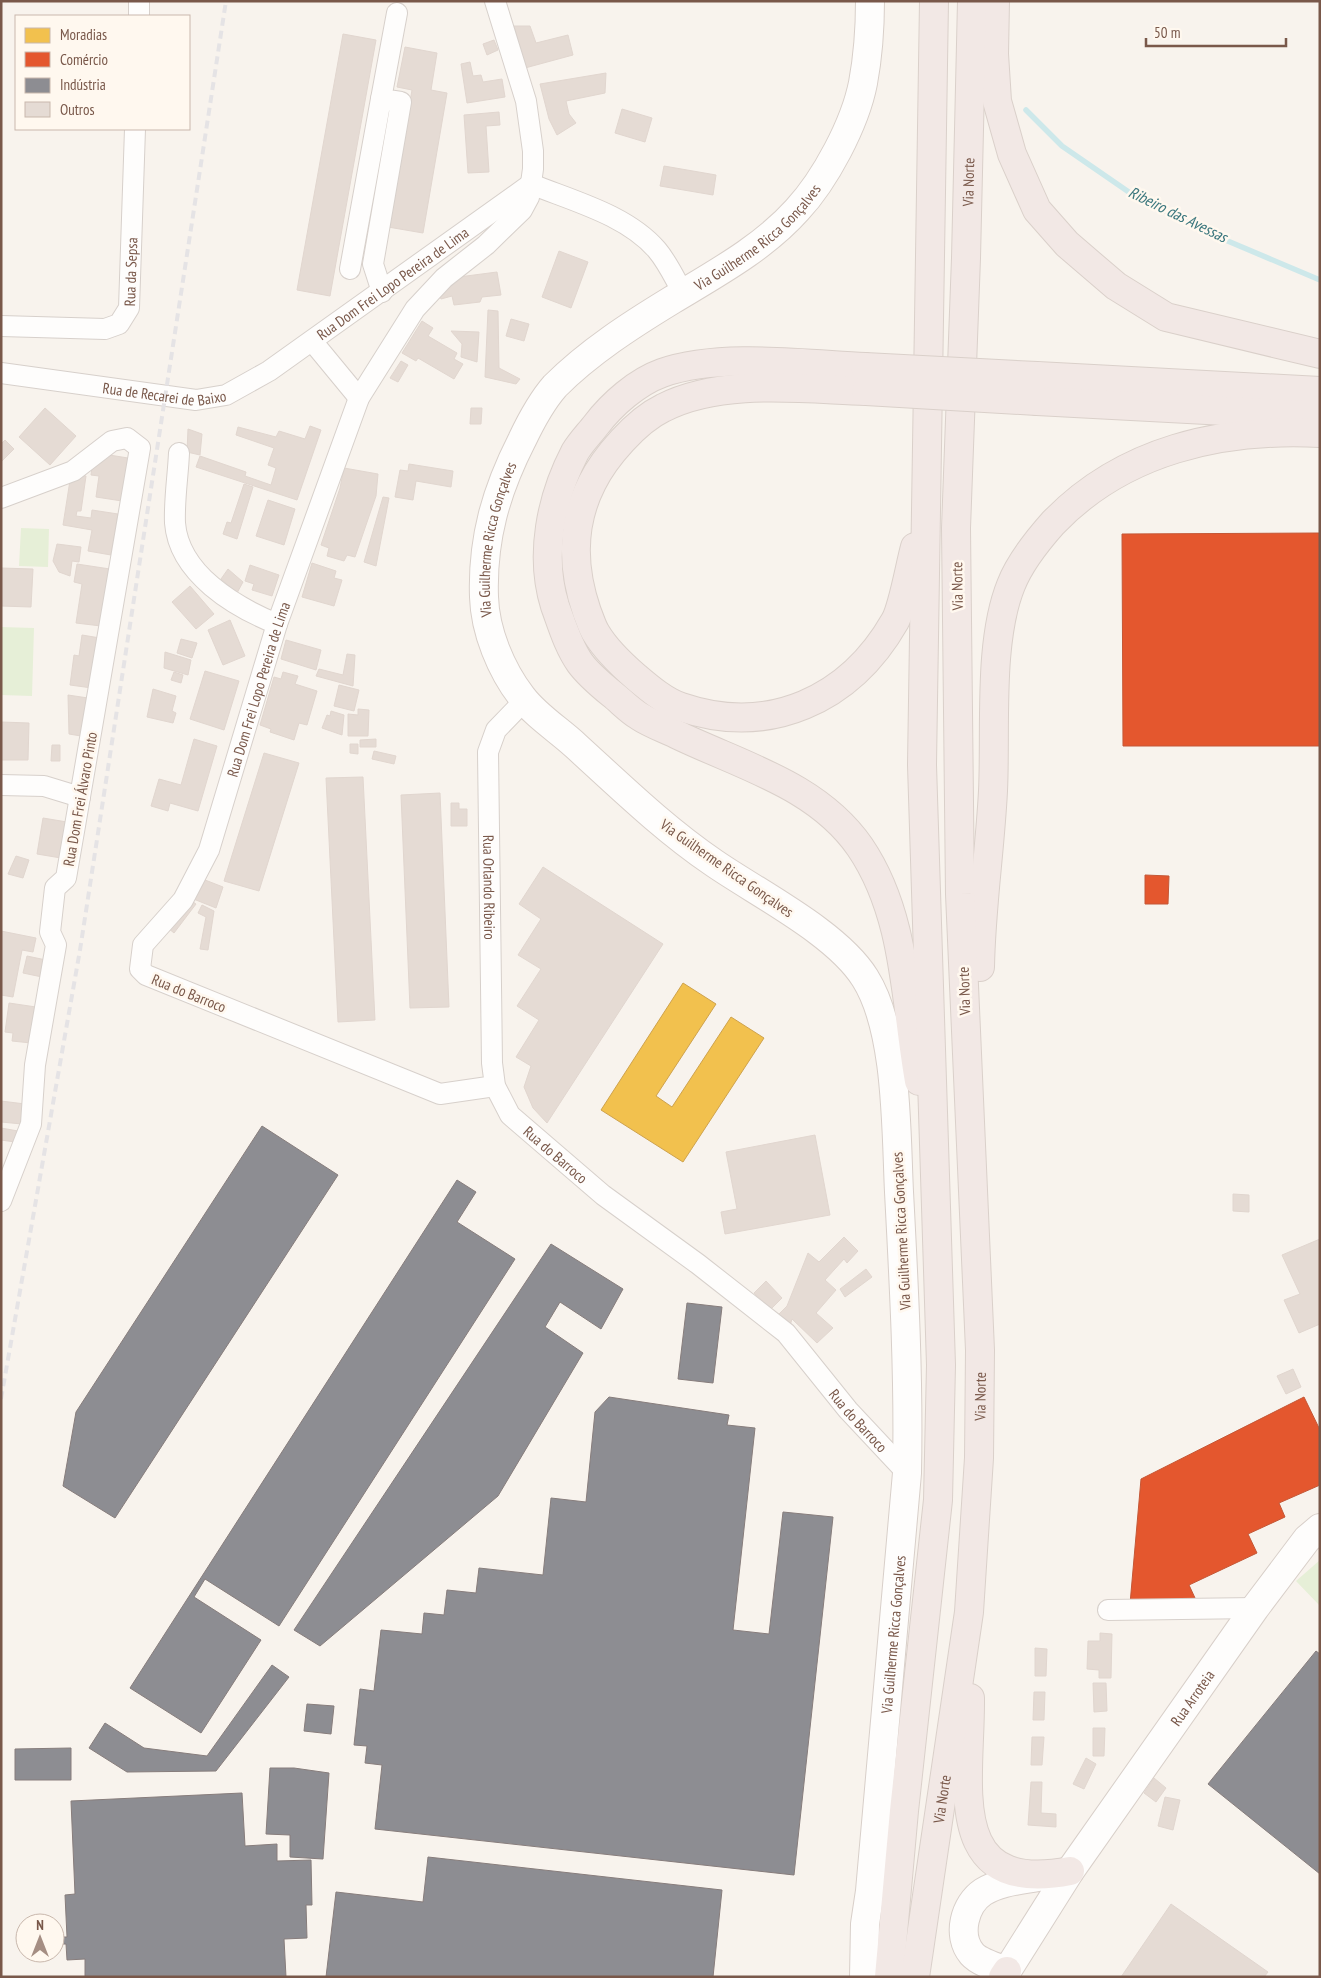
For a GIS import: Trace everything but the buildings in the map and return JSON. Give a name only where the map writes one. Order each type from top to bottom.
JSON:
[{"type":"highway","name":"Via Norte","points":[[889,1977],[904,1810],[938,1500],[941,1365],[937,1184],[922,765],[934,1]]},
{"type":"highway","name":"Via Norte","points":[[915,1977],[969,1612],[979,1458],[980,1350],[960,894],[956,528],[966,258],[972,1]]},
{"type":"highway","points":[[995,1],[994,54],[997,100],[1012,154],[1037,210],[1067,244],[1116,286],[1166,318],[1320,354]]},
{"type":"highway","points":[[937,1184],[912,1044],[900,943],[880,884],[860,847],[833,816],[797,789],[639,717],[580,663],[562,628],[551,593],[548,565],[553,512],[568,466],[578,448],[605,413],[638,386],[660,374],[686,367],[727,363],[865,379],[1037,389],[1320,416]]},
{"type":"highway","points":[[865,379],[773,388],[723,390],[664,407],[645,418],[598,471],[586,494],[579,520],[575,550],[577,571],[581,594],[594,632],[610,652],[631,672],[652,690],[680,706],[708,714],[739,718],[773,714],[801,707],[828,694],[859,670],[896,620],[926,504]]},
{"type":"highway","points":[[1037,389],[1320,391]]},
{"type":"highway","points":[[976,1266],[981,924],[991,824],[998,636],[1011,585],[1036,541],[1069,507],[1094,486],[1129,466],[1162,452],[1204,442],[1244,436],[1320,434]]},
{"type":"highway","points":[[969,1612],[969,1816],[986,1855],[1002,1869],[1023,1875],[1058,1874]]},
{"type":"street","points":[[139,1],[139,15]]},
{"type":"street","name":"Rua Dom Frei Lopo Pereira de Lima","points":[[140,969],[143,945],[183,900],[209,850],[278,624],[359,398],[415,309],[444,278],[486,245],[522,210],[529,197],[533,152],[526,100],[495,1]]},
{"type":"street","name":"Via Guilherme Ricca Gonçalves","points":[[864,1977],[865,1924],[870,1891],[907,1473],[908,1354],[894,1103],[885,1030],[878,1002],[864,976],[838,947],[712,862],[653,817],[524,701],[506,672],[487,625],[484,598],[489,537],[500,484],[530,423],[556,386],[621,332],[755,248],[794,213],[822,180],[845,133],[863,88],[870,34],[870,1]]},
{"type":"street","points":[[350,269],[397,12]]},
{"type":"street","points":[[381,99],[401,102],[373,264],[382,292]]},
{"type":"street","name":"Rua da Sepsa","points":[[1,326],[105,329],[118,324],[129,308],[135,130]]},
{"type":"street","points":[[531,184],[587,206],[639,234],[657,250],[683,293]]},
{"type":"street","name":"Rua Dom Frei Lopo Pereira de Lima","points":[[359,398],[312,340],[382,292],[531,184]]},
{"type":"street","points":[[362,199],[383,203]]},
{"type":"street","name":"Rua de Recarei de Baixo","points":[[1,373],[196,400],[211,399],[226,395],[269,371],[312,340]]},
{"type":"street","name":"Rua Dom Frei Álvaro Pinto","points":[[1,498],[72,471],[112,441],[126,438],[140,448],[66,878],[55,888],[50,932],[56,945],[35,1065],[31,1124],[1,1201]]},
{"type":"street","points":[[179,453],[175,523],[181,548],[194,568],[216,589],[254,615],[278,624]]},
{"type":"street","name":"Rua Orlando Ribeiro","points":[[495,1086],[492,1063],[488,752],[496,730],[524,701]]},
{"type":"street","points":[[1,785],[44,786],[80,796]]},
{"type":"street","name":"Rua do Barroco","points":[[140,969],[146,975],[440,1094],[495,1086],[510,1114],[603,1195],[698,1264],[786,1333],[848,1410],[907,1473]]},
{"type":"street","name":"Rua Arroteia","points":[[1004,1974],[1058,1874],[1307,1539],[1320,1528]]},
{"type":"street","points":[[1108,1610],[1255,1608]]},
{"type":"street","points":[[1004,1974],[972,1954],[965,1940],[964,1921],[969,1905],[983,1892],[1006,1883],[1058,1874]]},
{"type":"street","name":"Via Guilherme Ricca Gonçalves","points":[[846,1977],[865,1924]]},
{"type":"green space","points":[[21,528],[49,529],[48,567],[19,566]]},
{"type":"green space","points":[[1,627],[34,628],[32,696],[1,695]]},
{"type":"green space","points":[[1320,1560],[1320,1606],[1296,1581]]},
{"type":"waterway","name":"Ribeiro das Avessas","points":[[1026,110],[1062,146],[1136,197],[1223,239],[1320,280]]},
{"type":"railway","points":[[1,1399],[80,950],[226,1]]}]
